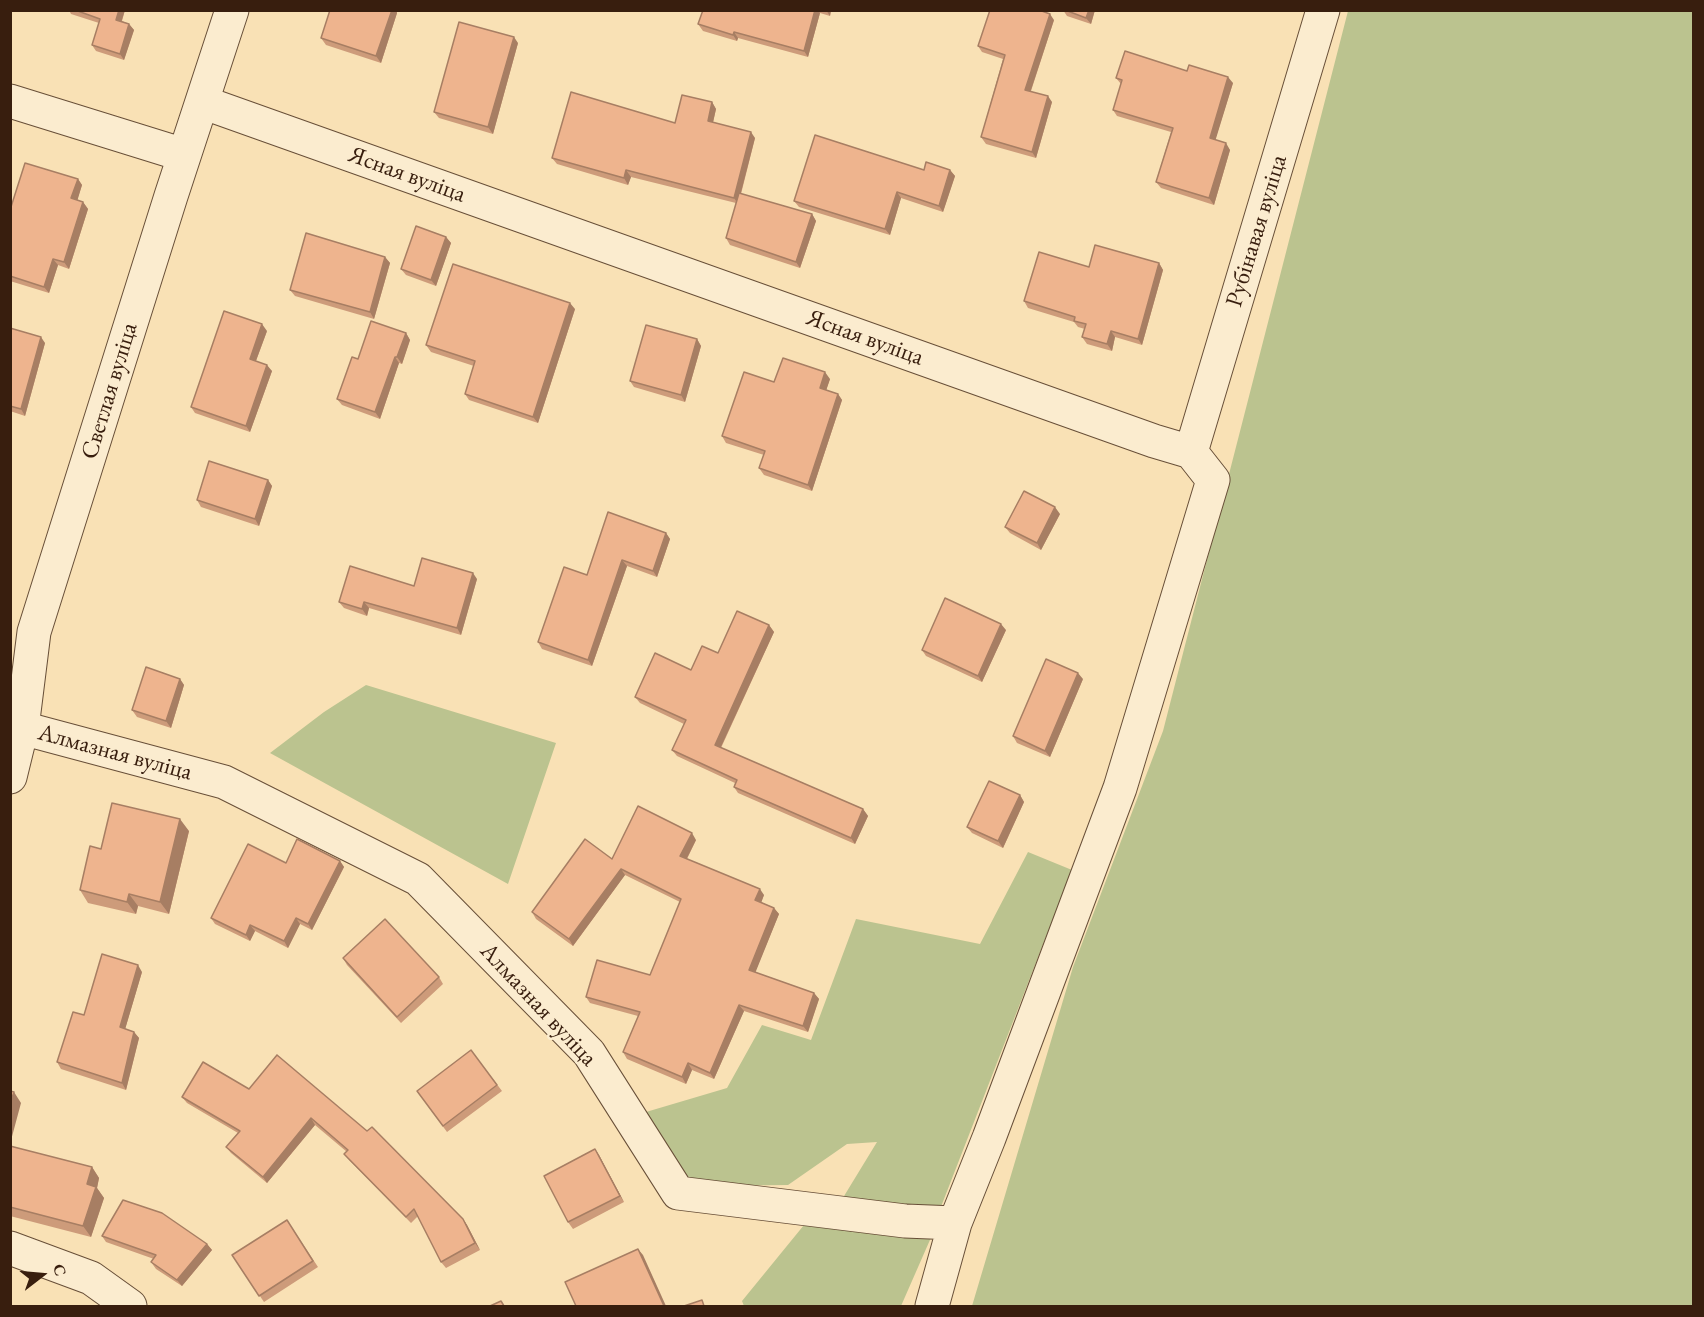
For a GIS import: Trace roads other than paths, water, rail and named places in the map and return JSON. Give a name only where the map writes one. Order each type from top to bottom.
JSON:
[{"type":"street","name":"Светлая вуліца","points":[[10,777],[22,728],[19,679],[232,10]]},
{"type":"street","name":"Рубінавая вуліца","points":[[1191,452],[1323,10]]},
{"type":"street","points":[[10,101],[184,155]]},
{"type":"street","name":"Ясная вуліца","points":[[202,102],[1154,441],[1191,452]]},
{"type":"street","points":[[932,1306],[955,1223],[1120,788],[1213,480],[1191,452]]},
{"type":"street","name":"Алмазная вуліца","points":[[22,728],[224,782],[418,879],[589,1053],[678,1193],[905,1221],[955,1223]]},
{"type":"street","points":[[10,1248],[91,1278],[130,1306]]}]
